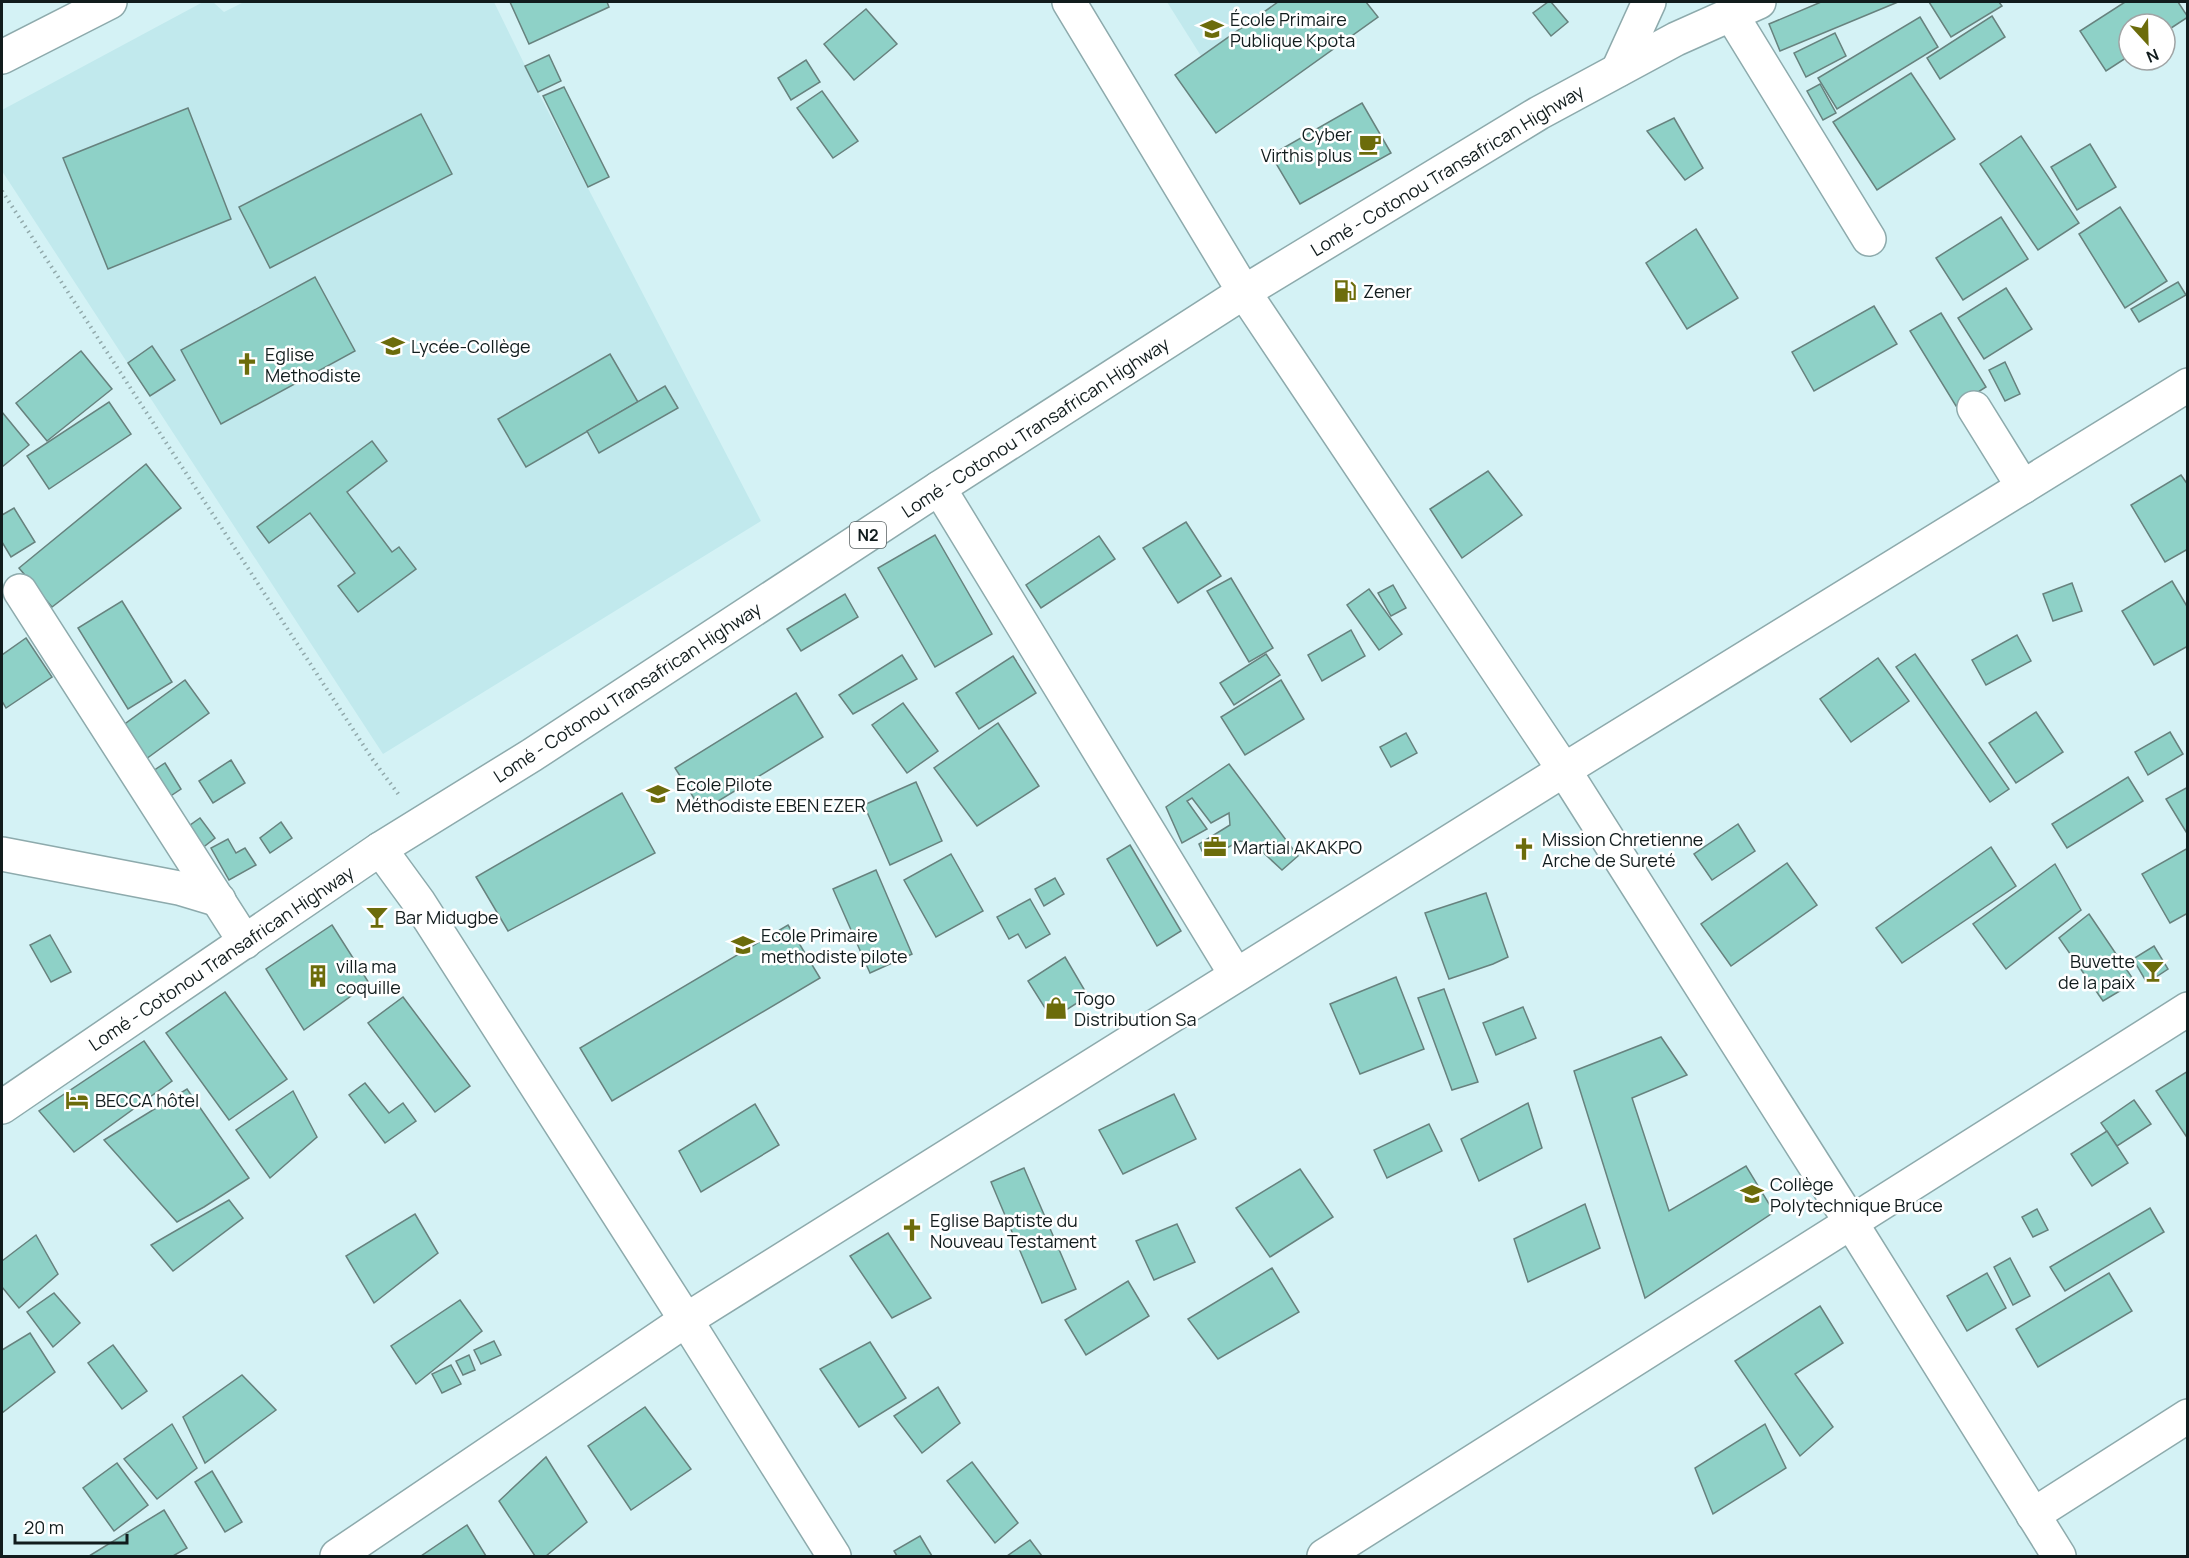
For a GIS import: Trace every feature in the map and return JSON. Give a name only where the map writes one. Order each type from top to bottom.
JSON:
[{"type":"main road","points":[[2,57],[110,2]]},
{"type":"main road","points":[[1069,2],[1244,292],[1564,770],[1850,1221],[2059,1557]]},
{"type":"main road","points":[[1618,70],[1649,2]]},
{"type":"main road","points":[[1745,8],[1869,239]]},
{"type":"main road","name":"Lomé - Cotonou Transafrican Highway","points":[[2,1107],[380,849],[532,755],[939,488],[1244,292],[1539,113],[1618,70],[1745,8]]},
{"type":"main road","points":[[337,1557],[686,1320],[1564,770],[2187,385]]},
{"type":"main road","points":[[1974,408],[2022,487]]},
{"type":"main road","points":[[939,488],[1236,975]]},
{"type":"main road","points":[[20,591],[245,942]]},
{"type":"main road","points":[[380,849],[418,901],[686,1320],[834,1557]]},
{"type":"main road","points":[[2,854],[179,888],[219,900]]},
{"type":"main road","points":[[1324,1557],[2187,1009]]},
{"type":"main road","points":[[2033,1515],[2187,1416]]},
{"type":"path","points":[[2,191],[373,760],[420,824]]},
{"type":"shaded area","name":"Lycée-Collège","points":[[203,2],[213,2],[224,12],[244,2],[494,2],[538,92],[761,521],[383,754],[2,171],[2,110]]},
{"type":"shaded area","name":"École Primaire Publique Kpota","points":[[1167,2],[1278,2],[1201,56]]},
{"type":"building","points":[[510,2],[607,2],[609,7],[529,44]]},
{"type":"building","points":[[1278,2],[1366,2],[1378,17],[1216,133],[1175,75]]},
{"type":"building","points":[[1551,2],[1568,22],[1551,36],[1533,13]]},
{"type":"building","points":[[1821,2],[1898,2],[1780,51],[1769,24]]},
{"type":"building","points":[[1929,2],[1999,2],[2002,6],[1951,37]]},
{"type":"building","points":[[2125,2],[2178,2],[2188,17],[2177,24],[2177,12],[2117,12],[2117,64],[2106,71],[2080,31]]},
{"type":"building","points":[[866,9],[897,44],[854,80],[824,44]]},
{"type":"building","points":[[1992,16],[2005,37],[1940,79],[1927,58]]},
{"type":"building","points":[[1920,17],[1938,47],[1837,109],[1818,78]]},
{"type":"building","points":[[1835,33],[1846,56],[1806,77],[1794,53]]},
{"type":"building","points":[[549,55],[561,81],[538,92],[525,66]]},
{"type":"building","points":[[806,60],[820,82],[791,100],[778,78]]},
{"type":"building","points":[[1911,73],[1955,139],[1877,190],[1833,122]]},
{"type":"building","points":[[1820,84],[1836,113],[1823,120],[1807,91]]},
{"type":"building","points":[[564,87],[609,177],[588,187],[543,96]]},
{"type":"building","points":[[822,91],[858,141],[833,158],[797,108]]},
{"type":"building","points":[[1362,103],[1391,153],[1300,204],[1271,155]]},
{"type":"building","points":[[188,108],[231,219],[108,269],[63,158]]},
{"type":"building","points":[[421,114],[452,174],[270,268],[239,207]]},
{"type":"building","points":[[1674,118],[1703,168],[1685,180],[1647,131]]},
{"type":"building","points":[[2021,136],[2079,223],[2038,250],[1980,164]]},
{"type":"building","points":[[2090,144],[2116,187],[2077,210],[2051,167]]},
{"type":"building","points":[[2120,207],[2167,281],[2125,308],[2079,234]]},
{"type":"building","points":[[2001,217],[2028,259],[1963,300],[1936,258]]},
{"type":"building","points":[[1696,229],[1738,298],[1687,329],[1646,263]]},
{"type":"building","points":[[315,277],[355,351],[221,424],[181,350]]},
{"type":"building","points":[[2178,282],[2186,295],[2139,322],[2131,309]]},
{"type":"building","points":[[2006,288],[2032,329],[1984,359],[1958,318]]},
{"type":"building","points":[[1874,306],[1897,344],[1814,391],[1792,352]]},
{"type":"building","points":[[1941,313],[1986,387],[1956,406],[1910,331]]},
{"type":"building","points":[[152,346],[175,380],[150,396],[128,363]]},
{"type":"building","points":[[81,351],[112,389],[47,441],[16,403]]},
{"type":"building","points":[[610,354],[638,402],[526,467],[498,419]]},
{"type":"building","points":[[2005,362],[2020,394],[2005,401],[1989,370]]},
{"type":"building","points":[[665,386],[678,408],[599,453],[587,431]]},
{"type":"building","points":[[109,402],[131,434],[49,489],[27,456]]},
{"type":"building","points":[[2,412],[29,445],[2,467]]},
{"type":"building","points":[[372,441],[387,461],[347,492],[392,552],[399,547],[416,569],[358,612],[338,586],[355,573],[310,513],[269,543],[257,527]]},
{"type":"building","points":[[146,464],[181,508],[52,607],[19,568]]},
{"type":"building","points":[[1488,471],[1522,515],[1462,558],[1430,509]]},
{"type":"building","points":[[2181,475],[2188,485],[2188,549],[2165,562],[2131,505]]},
{"type":"building","points":[[14,508],[35,542],[11,557],[2,542],[2,515]]},
{"type":"building","points":[[1186,522],[1221,576],[1178,603],[1143,548]]},
{"type":"building","points":[[935,535],[992,634],[935,667],[878,568]]},
{"type":"building","points":[[1099,536],[1115,559],[1041,608],[1026,585]]},
{"type":"building","points":[[1231,578],[1273,648],[1249,662],[1207,591]]},
{"type":"building","points":[[2172,581],[2188,608],[2188,646],[2154,665],[2122,611]]},
{"type":"building","points":[[2072,583],[2082,611],[2053,621],[2043,594]]},
{"type":"building","points":[[1393,585],[1406,608],[1391,616],[1378,593]]},
{"type":"building","points":[[1369,589],[1402,634],[1379,650],[1347,605]]},
{"type":"building","points":[[845,594],[858,617],[801,651],[787,629]]},
{"type":"building","points":[[122,601],[172,682],[128,709],[78,628]]},
{"type":"building","points":[[1351,630],[1365,656],[1322,681],[1308,655]]},
{"type":"building","points":[[2017,635],[2031,661],[1986,685],[1972,660]]},
{"type":"building","points":[[26,638],[52,677],[6,708],[2,701],[2,655]]},
{"type":"building","points":[[1266,654],[1280,675],[1234,705],[1220,683]]},
{"type":"building","points":[[1915,654],[2009,789],[1990,802],[1896,667]]},
{"type":"building","points":[[902,655],[917,679],[853,714],[839,695]]},
{"type":"building","points":[[1013,656],[1036,693],[979,729],[956,693]]},
{"type":"building","points":[[1878,658],[1909,701],[1851,742],[1820,699]]},
{"type":"building","points":[[185,680],[209,713],[146,759],[122,726]]},
{"type":"building","points":[[1281,680],[1304,719],[1245,755],[1221,717]]},
{"type":"building","points":[[796,693],[823,737],[702,811],[675,768]]},
{"type":"building","points":[[903,703],[938,751],[907,773],[872,725]]},
{"type":"building","points":[[2036,712],[2063,752],[2016,783],[1989,743]]},
{"type":"building","points":[[998,723],[1039,786],[977,826],[934,768]]},
{"type":"building","points":[[2170,732],[2183,754],[2148,775],[2135,752]]},
{"type":"building","points":[[1406,733],[1417,753],[1391,767],[1380,747]]},
{"type":"building","points":[[231,760],[245,783],[213,803],[199,781]]},
{"type":"building","points":[[165,763],[181,789],[166,799],[150,773]]},
{"type":"building","points":[[1229,764],[1298,856],[1282,870],[1254,844],[1240,841],[1209,857],[1202,851],[1199,844],[1230,825],[1229,813],[1211,823],[1192,798],[1187,801],[1207,829],[1182,843],[1166,807]]},
{"type":"building","points":[[2128,777],[2143,801],[2067,848],[2052,824]]},
{"type":"building","points":[[916,782],[942,841],[890,865],[864,805]]},
{"type":"building","points":[[2188,787],[2188,835],[2166,799]]},
{"type":"building","points":[[622,793],[655,853],[508,931],[476,877]]},
{"type":"building","points":[[200,818],[215,838],[201,849],[186,828]]},
{"type":"building","points":[[281,822],[292,838],[270,853],[260,838]]},
{"type":"building","points":[[1738,824],[1755,851],[1712,880],[1694,854]]},
{"type":"building","points":[[228,839],[236,853],[245,848],[256,865],[229,880],[211,848]]},
{"type":"building","points":[[1130,845],[1181,931],[1157,946],[1107,859]]},
{"type":"building","points":[[1991,847],[2016,886],[1902,963],[1876,928]]},
{"type":"building","points":[[2188,848],[2188,913],[2170,923],[2142,874]]},
{"type":"building","points":[[951,854],[983,911],[936,937],[904,880]]},
{"type":"building","points":[[1787,863],[1817,905],[1731,966],[1701,924]]},
{"type":"building","points":[[2055,864],[2081,910],[2006,969],[1973,924]]},
{"type":"building","points":[[876,870],[912,954],[870,973],[833,889]]},
{"type":"building","points":[[1055,878],[1064,894],[1044,906],[1035,889]]},
{"type":"building","points":[[1486,893],[1508,957],[1449,979],[1425,913]]},
{"type":"building","points":[[1030,899],[1050,934],[1026,948],[1018,934],[1009,939],[997,917]]},
{"type":"building","points":[[2089,914],[2135,982],[2103,1001],[2059,938]]},
{"type":"building","name":"villa ma coquille","points":[[332,925],[369,983],[304,1030],[266,969]]},
{"type":"building","points":[[788,925],[820,978],[612,1101],[580,1048]]},
{"type":"building","points":[[50,935],[71,972],[51,982],[30,945]]},
{"type":"building","points":[[2154,946],[2168,969],[2147,983],[2133,959]]},
{"type":"building","points":[[1065,957],[1088,996],[1052,1019],[1028,981]]},
{"type":"building","points":[[1396,977],[1424,1049],[1360,1074],[1330,1004]]},
{"type":"building","points":[[1444,989],[1478,1082],[1452,1090],[1418,998]]},
{"type":"building","points":[[225,992],[287,1079],[229,1120],[166,1033]]},
{"type":"building","points":[[403,997],[470,1086],[435,1112],[368,1023]]},
{"type":"building","points":[[1523,1007],[1536,1038],[1496,1055],[1483,1023]]},
{"type":"building","points":[[1661,1037],[1687,1075],[1632,1098],[1669,1211],[1746,1166],[1774,1212],[1645,1298],[1574,1071]]},
{"type":"building","points":[[144,1041],[172,1081],[74,1152],[39,1111]]},
{"type":"building","points":[[2188,1071],[2188,1139],[2156,1091]]},
{"type":"building","points":[[365,1083],[389,1113],[403,1103],[416,1121],[385,1143],[349,1095]]},
{"type":"building","points":[[187,1089],[249,1178],[177,1222],[104,1140]]},
{"type":"building","points":[[293,1091],[317,1137],[270,1178],[236,1130]]},
{"type":"building","points":[[1174,1094],[1196,1139],[1123,1174],[1099,1130]]},
{"type":"building","points":[[2134,1100],[2151,1124],[2117,1146],[2101,1123]]},
{"type":"building","points":[[1528,1103],[1542,1148],[1479,1181],[1461,1139]]},
{"type":"building","points":[[755,1104],[779,1145],[701,1192],[679,1151]]},
{"type":"building","points":[[1429,1124],[1442,1151],[1387,1178],[1374,1150]]},
{"type":"building","points":[[2107,1131],[2128,1163],[2092,1186],[2071,1154]]},
{"type":"building","points":[[1024,1168],[1076,1289],[1042,1303],[991,1182]]},
{"type":"building","points":[[1300,1169],[1333,1217],[1270,1257],[1236,1208]]},
{"type":"building","points":[[229,1200],[243,1218],[173,1271],[151,1245]]},
{"type":"building","points":[[1585,1204],[1600,1248],[1528,1282],[1514,1239]]},
{"type":"building","points":[[2150,1208],[2164,1232],[2065,1291],[2050,1267]]},
{"type":"building","points":[[2037,1209],[2048,1230],[2033,1237],[2022,1217]]},
{"type":"building","points":[[415,1214],[438,1253],[374,1303],[346,1256]]},
{"type":"building","points":[[1177,1224],[1195,1262],[1154,1280],[1136,1241]]},
{"type":"building","points":[[888,1233],[931,1298],[892,1318],[850,1256]]},
{"type":"building","points":[[36,1235],[58,1274],[19,1308],[2,1287],[2,1261]]},
{"type":"building","points":[[2010,1258],[2030,1296],[2013,1305],[1994,1267]]},
{"type":"building","points":[[1272,1268],[1299,1312],[1218,1359],[1188,1319]]},
{"type":"building","points":[[1987,1273],[2006,1308],[1967,1331],[1947,1296]]},
{"type":"building","points":[[2109,1273],[2132,1311],[2038,1367],[2016,1329]]},
{"type":"building","points":[[1128,1281],[1149,1316],[1086,1355],[1065,1320]]},
{"type":"building","points":[[54,1293],[80,1323],[53,1347],[27,1312]]},
{"type":"building","points":[[460,1300],[482,1331],[416,1384],[391,1346]]},
{"type":"building","points":[[1820,1306],[1843,1343],[1795,1374],[1833,1427],[1800,1456],[1735,1361]]},
{"type":"building","points":[[30,1333],[55,1372],[2,1413],[2,1350]]},
{"type":"building","points":[[494,1341],[501,1355],[481,1364],[474,1350]]},
{"type":"building","points":[[870,1342],[906,1398],[859,1427],[820,1369]]},
{"type":"building","points":[[113,1345],[147,1391],[122,1409],[88,1363]]},
{"type":"building","points":[[469,1355],[475,1370],[463,1375],[456,1361]]},
{"type":"building","points":[[451,1365],[461,1384],[442,1393],[432,1374]]},
{"type":"building","points":[[242,1375],[276,1410],[205,1463],[183,1417]]},
{"type":"building","points":[[938,1387],[960,1423],[922,1453],[894,1416]]},
{"type":"building","points":[[645,1407],[691,1469],[631,1510],[588,1446]]},
{"type":"building","points":[[172,1424],[197,1468],[157,1499],[124,1459]]},
{"type":"building","points":[[1765,1424],[1786,1468],[1713,1514],[1695,1468]]},
{"type":"building","points":[[546,1457],[587,1522],[546,1556],[535,1556],[499,1501]]},
{"type":"building","points":[[972,1462],[1018,1523],[995,1543],[947,1481]]},
{"type":"building","points":[[117,1463],[148,1505],[114,1531],[83,1488]]},
{"type":"building","points":[[212,1471],[242,1522],[225,1532],[195,1482]]},
{"type":"building","points":[[164,1510],[187,1548],[173,1556],[89,1556]]},
{"type":"building","points":[[467,1525],[486,1556],[421,1556]]},
{"type":"building","points":[[920,1536],[932,1556],[897,1556],[894,1551]]},
{"type":"building","points":[[1030,1540],[1042,1556],[1007,1556]]},
{"type":"place","name":"École Primaire Publique Kpota","points":[[1212,29]]},
{"type":"place","name":"Cyber Virthis plus","points":[[1370,144]]},
{"type":"place","name":"Zener","points":[[1345,291]]},
{"type":"place","name":"Lycée-Collège","points":[[393,346]]},
{"type":"place","name":"Eglise Methodiste","points":[[247,364]]},
{"type":"place","name":"Ecole Pilote Méthodiste EBEN EZER","points":[[658,794]]},
{"type":"place","name":"Martial AKAKPO","points":[[1215,847]]},
{"type":"place","name":"Mission Chretienne Arche de Sureté","points":[[1524,849]]},
{"type":"place","name":"Bar Midugbe","points":[[377,917]]},
{"type":"place","name":"Ecole Primaire methodiste pilote","points":[[743,945]]},
{"type":"place","name":"Buvette de la paix","points":[[2153,971]]},
{"type":"place","name":"villa ma coquille","points":[[318,976]]},
{"type":"place","name":"Togo Distribution Sa","points":[[1056,1008]]},
{"type":"place","name":"BECCA hôtel","points":[[77,1100]]},
{"type":"place","name":"Collège Polytechnique Bruce","points":[[1752,1194]]},
{"type":"place","name":"Eglise Baptiste du Nouveau Testament","points":[[912,1230]]}]
